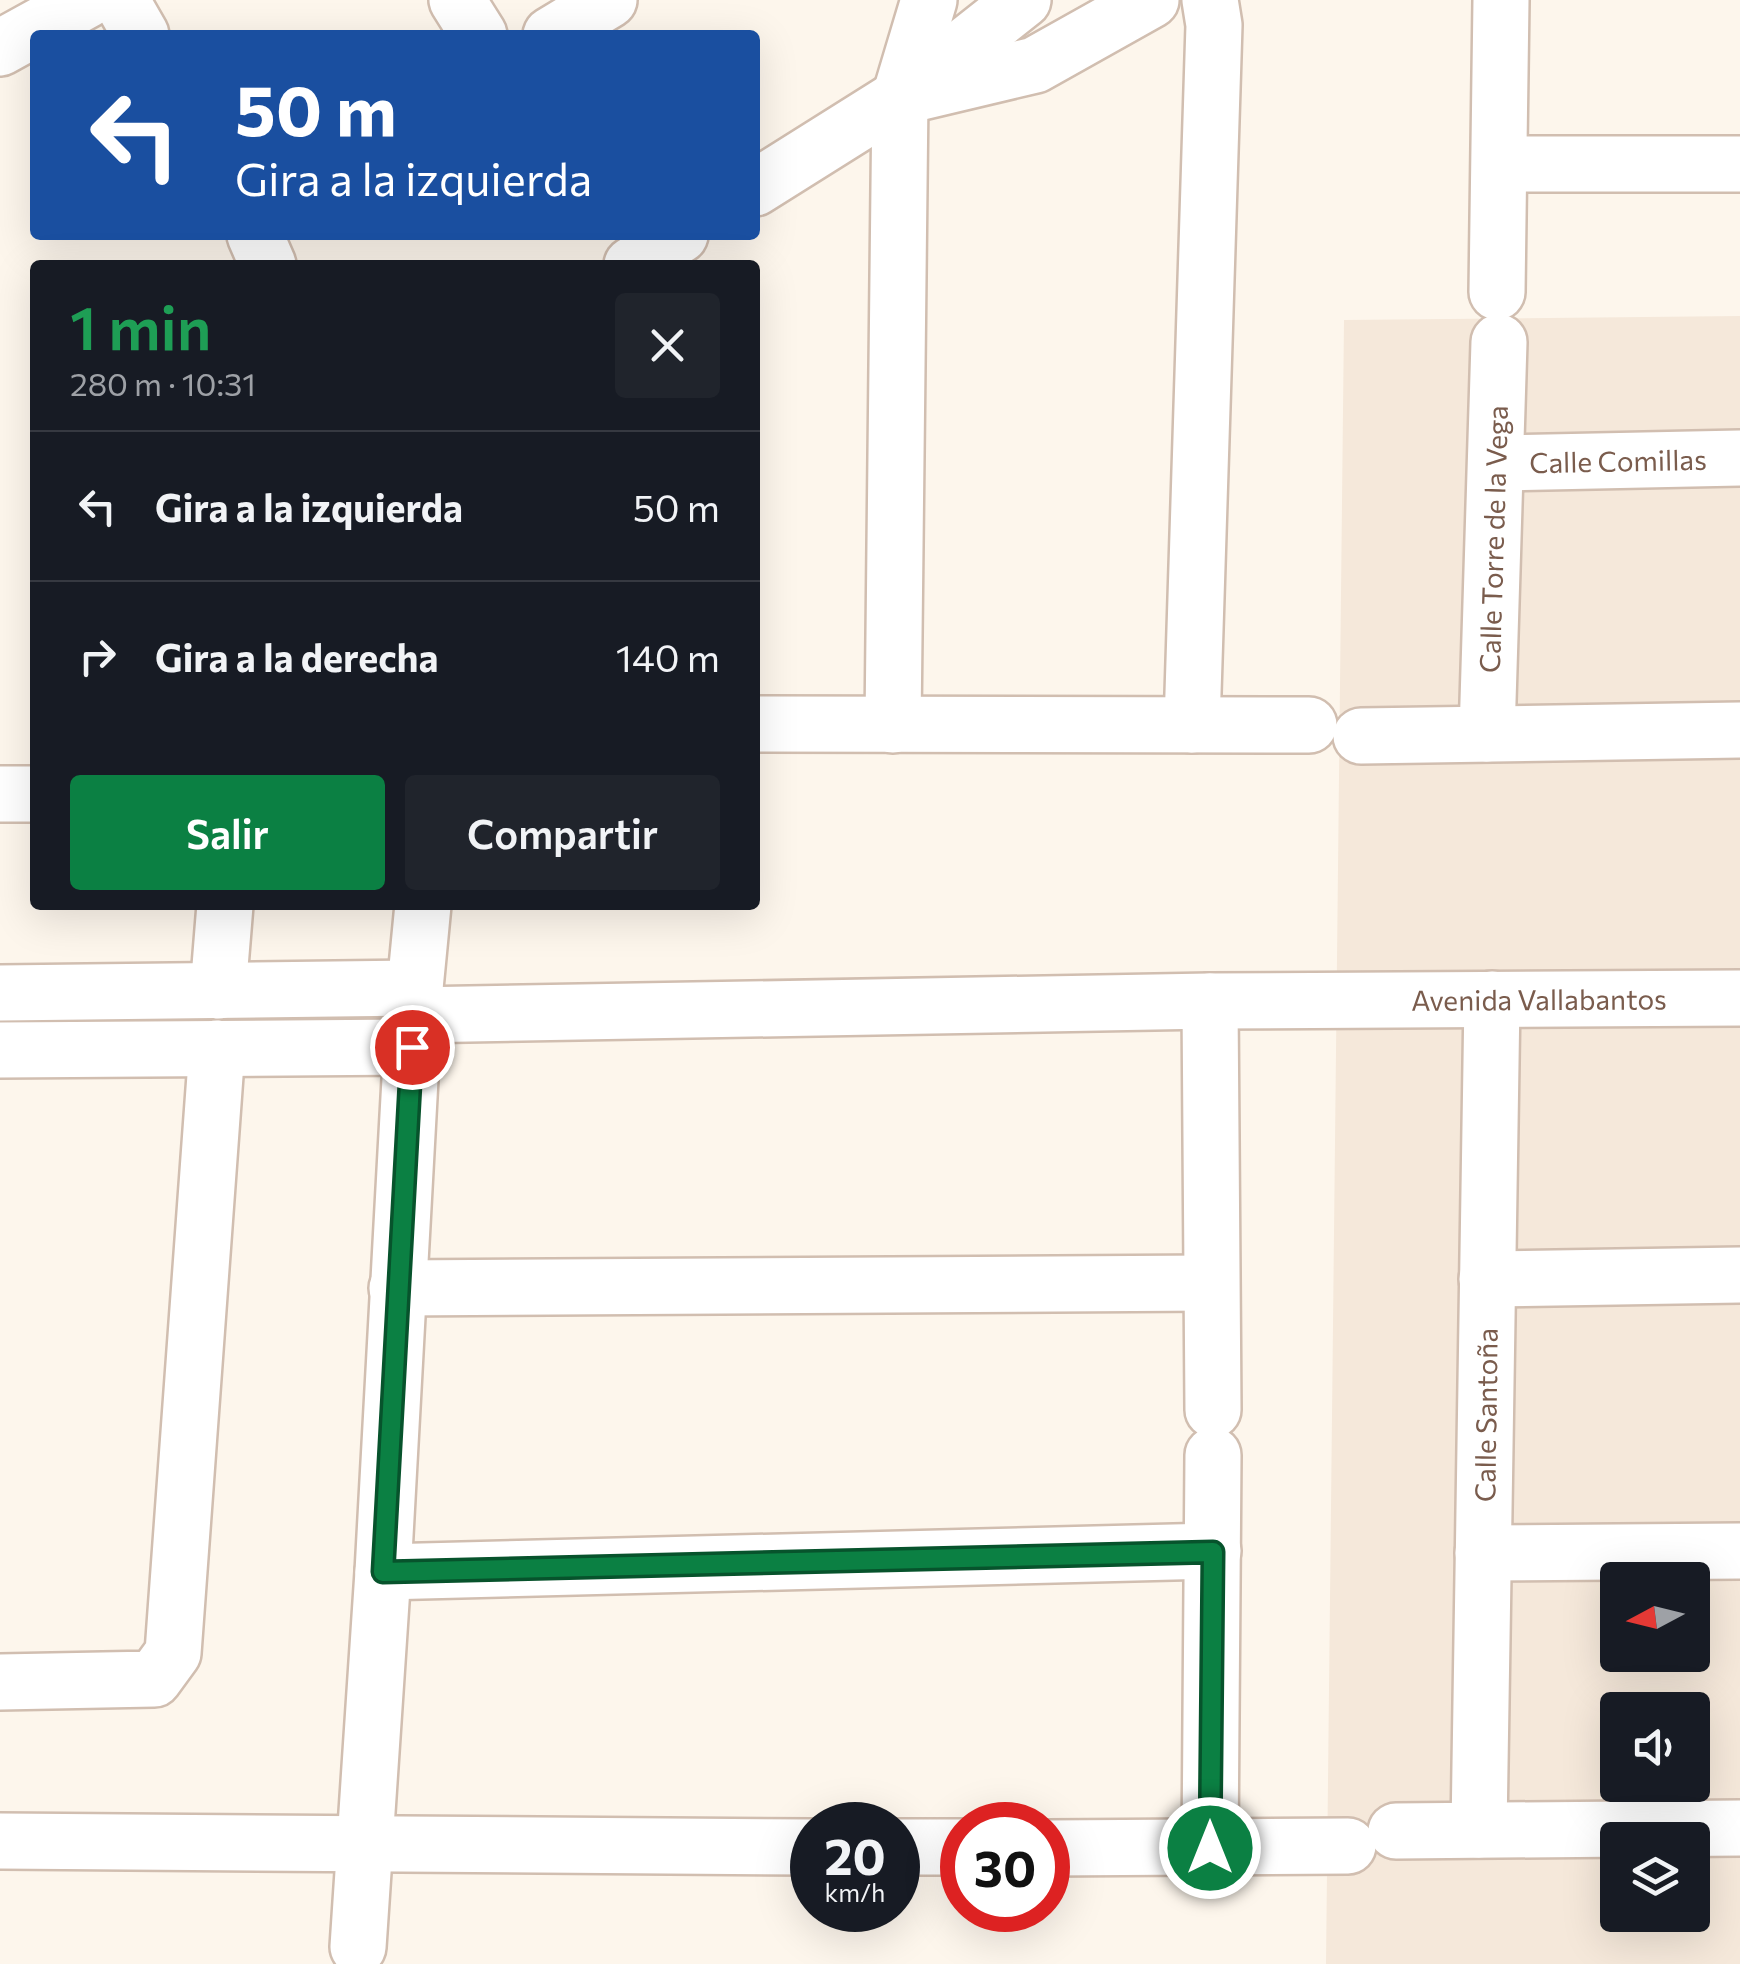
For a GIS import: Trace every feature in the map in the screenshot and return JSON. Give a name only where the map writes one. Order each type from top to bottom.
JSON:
[{"type":"street","points":[[33,30],[87,0]]},
{"type":"street","points":[[121,0],[138,30]]},
{"type":"street","points":[[457,0],[476,30]]},
{"type":"street","points":[[559,30],[609,0]]},
{"type":"street","points":[[893,725],[900,97],[929,0]]},
{"type":"street","points":[[760,185],[900,97],[1023,0]]},
{"type":"street","points":[[900,97],[1035,65],[1152,0]]},
{"type":"street","points":[[1192,726],[1214,25],[1210,0]]},
{"type":"street","name":"Calle Torre de la Vega","points":[[1487,734],[1496,463],[1501,0]]},
{"type":"street","points":[[0,48],[30,31]]},
{"type":"street","points":[[1500,164],[1740,164]]},
{"type":"street","points":[[640,260],[672,240]]},
{"type":"street","name":"Calle Comillas","points":[[1496,463],[1740,458]]},
{"type":"street","points":[[760,724],[1192,726],[1487,734],[1740,730]]},
{"type":"street","points":[[0,794],[30,794]]},
{"type":"street","points":[[218,990],[225,910]]},
{"type":"street","points":[[358,1947],[423,910]]},
{"type":"street","points":[[0,992],[218,990],[414,1016]]},
{"type":"street","name":"Avenida Vallabantos","points":[[414,1016],[1210,1001],[1740,998]]},
{"type":"street","name":"Calle Santoña","points":[[1479,1830],[1492,999]]},
{"type":"street","points":[[1210,1001],[1214,1432],[1210,1848]]},
{"type":"street","points":[[0,1050],[218,1048],[414,1016]]},
{"type":"street","points":[[0,1682],[154,1679],[173,1654],[218,1048]]},
{"type":"street","points":[[1488,1279],[1740,1276]]},
{"type":"street","points":[[397,1288],[1210,1283]]},
{"type":"street","points":[[1484,1553],[1740,1551]]},
{"type":"street","points":[[383,1572],[1213,1552]]},
{"type":"street","points":[[1070,1848],[1210,1848],[1479,1830],[1740,1828]]},
{"type":"street","points":[[0,1841],[790,1846]]},
{"type":"shaded area","points":[[1740,316],[1740,1964],[1326,1964],[1344,320]]},
{"type":"route","points":[[412,1047],[383,1572],[1213,1552],[1210,1848]]}]
